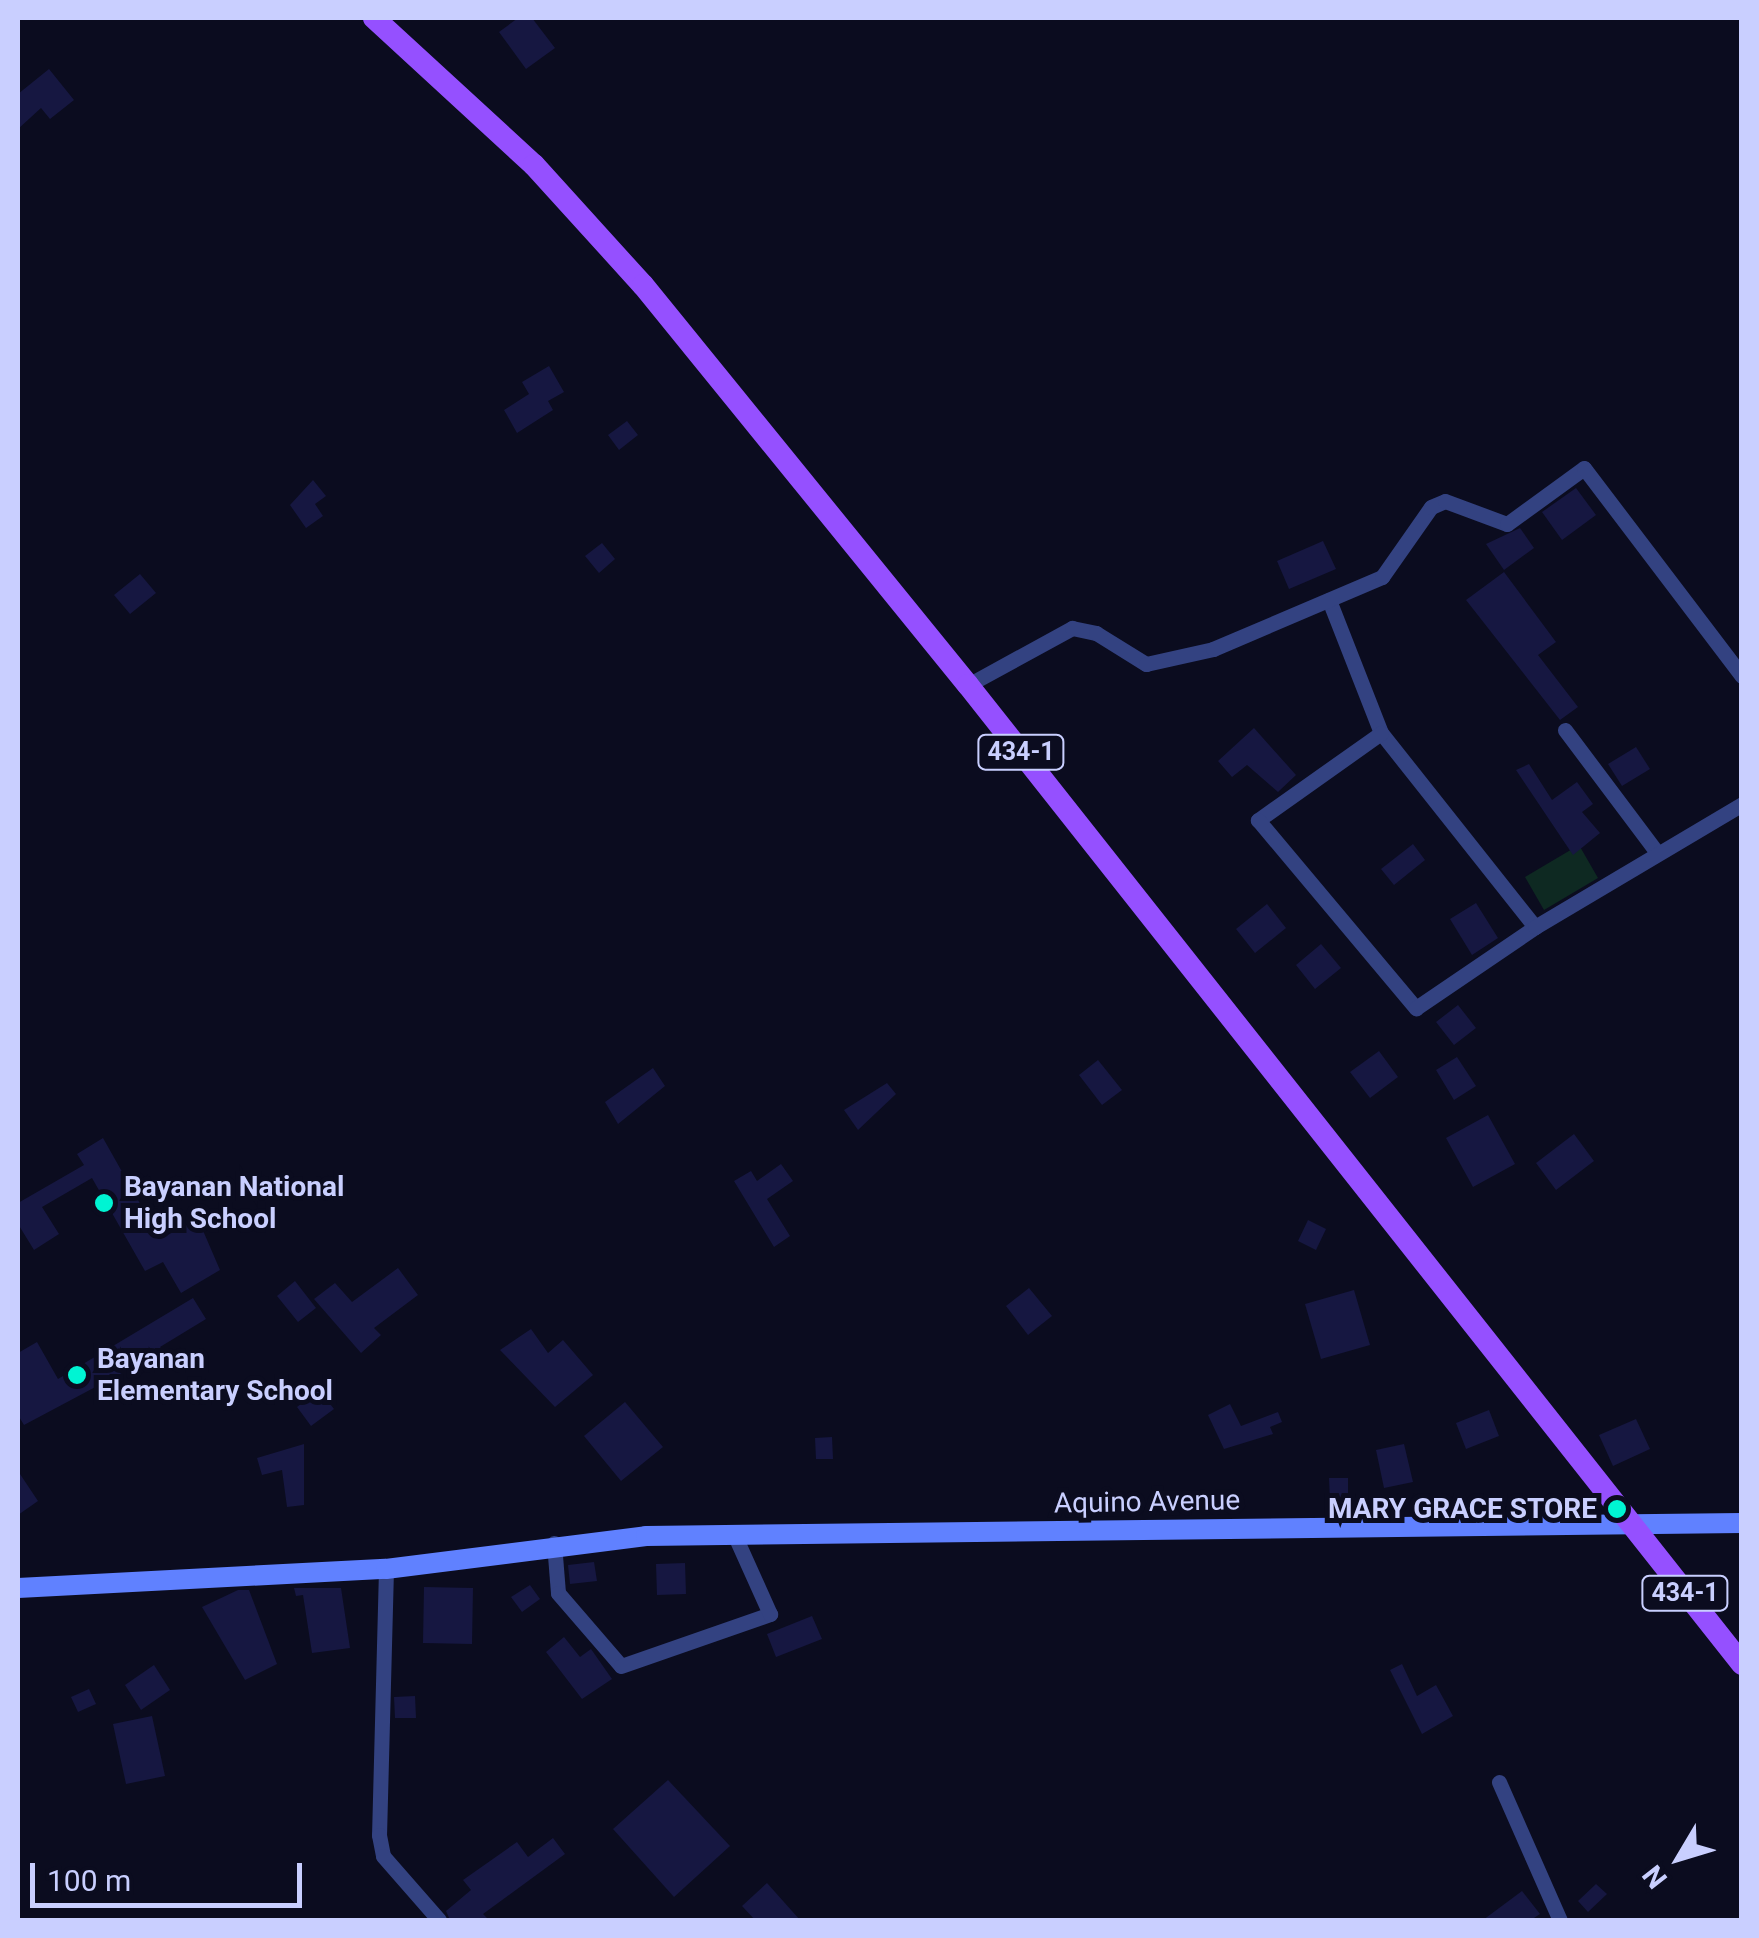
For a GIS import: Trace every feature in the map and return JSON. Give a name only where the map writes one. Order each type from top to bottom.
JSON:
[{"type":"main road","name":"434-1","points":[[374,18],[477,108],[589,224],[968,684],[1742,1664]]},
{"type":"street","points":[[968,684],[1072,628],[1096,632],[1146,664],[1213,649],[1382,577],[1431,507],[1445,501],[1508,524],[1590,468],[1742,676]]},
{"type":"street","points":[[1329,600],[1381,733],[1535,926]]},
{"type":"street","points":[[1566,730],[1656,852]]},
{"type":"street","points":[[1381,733],[1258,820],[1416,1008],[1535,926],[1742,804]]},
{"type":"street","name":"Aquino Avenue","points":[[18,1588],[386,1569],[554,1542],[735,1536],[1742,1523]]},
{"type":"street","points":[[554,1542],[558,1593],[621,1666],[770,1614],[735,1536]]},
{"type":"street","points":[[386,1569],[380,1835],[384,1856],[439,1920]]},
{"type":"street","points":[[1499,1782],[1560,1920]]},
{"type":"green space","points":[[1579,845],[1598,878],[1544,910],[1525,877]]},
{"type":"building","points":[[518,18],[532,18],[555,48],[526,69],[499,32]]},
{"type":"building","points":[[49,69],[74,100],[50,119],[41,108],[18,129],[18,94]]},
{"type":"building","points":[[549,366],[564,392],[548,401],[553,410],[517,433],[504,410],[529,394],[522,382]]},
{"type":"building","points":[[627,421],[638,435],[619,450],[608,435]]},
{"type":"building","points":[[313,480],[326,496],[315,504],[323,516],[306,528],[290,505]]},
{"type":"building","points":[[1576,488],[1596,515],[1562,540],[1542,512]]},
{"type":"building","points":[[1520,528],[1534,548],[1504,570],[1486,544]]},
{"type":"building","points":[[1323,541],[1336,569],[1289,589],[1277,561]]},
{"type":"building","points":[[602,543],[615,559],[599,573],[585,556]]},
{"type":"building","points":[[1504,572],[1556,642],[1538,655],[1578,707],[1560,720],[1466,600]]},
{"type":"building","points":[[140,574],[156,593],[130,614],[114,595]]},
{"type":"building","points":[[1254,728],[1296,775],[1278,792],[1247,765],[1232,777],[1218,761]]},
{"type":"building","points":[[1636,747],[1650,769],[1622,786],[1608,764]]},
{"type":"building","points":[[1529,764],[1552,800],[1577,782],[1593,804],[1582,812],[1600,833],[1573,855],[1516,770]]},
{"type":"building","points":[[1413,844],[1425,860],[1394,885],[1381,869]]},
{"type":"building","points":[[1476,903],[1498,938],[1472,955],[1450,919]]},
{"type":"building","points":[[1267,904],[1286,928],[1255,953],[1236,929]]},
{"type":"building","points":[[1321,944],[1341,968],[1315,989],[1296,965]]},
{"type":"building","points":[[1458,1005],[1476,1028],[1454,1045],[1436,1022]]},
{"type":"building","points":[[1379,1051],[1398,1077],[1370,1098],[1350,1072]]},
{"type":"building","points":[[1457,1057],[1476,1086],[1454,1100],[1436,1070]]},
{"type":"building","points":[[1098,1060],[1122,1090],[1102,1105],[1079,1075]]},
{"type":"building","points":[[653,1068],[665,1086],[618,1124],[605,1102]]},
{"type":"building","points":[[887,1083],[896,1094],[858,1130],[844,1110]]},
{"type":"building","points":[[1488,1115],[1515,1164],[1473,1187],[1446,1138]]},
{"type":"building","points":[[1574,1134],[1594,1161],[1556,1190],[1536,1163]]},
{"type":"building","points":[[103,1138],[160,1239],[198,1219],[220,1270],[181,1293],[163,1262],[145,1271],[92,1178],[42,1207],[59,1234],[34,1250],[18,1224],[18,1203],[84,1165],[77,1154]]},
{"type":"building","points":[[781,1164],[793,1181],[767,1199],[790,1236],[774,1247],[734,1181],[751,1171],[757,1181]]},
{"type":"building","points":[[1308,1220],[1326,1229],[1316,1250],[1298,1241]]},
{"type":"building","points":[[398,1268],[418,1295],[374,1328],[381,1335],[361,1353],[314,1299],[335,1283],[352,1302]]},
{"type":"building","points":[[295,1281],[316,1308],[298,1322],[277,1296]]},
{"type":"building","points":[[1029,1288],[1052,1316],[1028,1335],[1006,1306]]},
{"type":"building","points":[[1354,1290],[1370,1345],[1321,1359],[1305,1304]]},
{"type":"building","points":[[193,1298],[206,1319],[160,1347],[163,1351],[24,1425],[18,1415],[18,1353],[37,1342],[58,1379]]},
{"type":"building","points":[[531,1329],[548,1353],[563,1340],[593,1375],[555,1407],[500,1350]]},
{"type":"building","points":[[319,1390],[334,1409],[311,1426],[297,1407]]},
{"type":"building","points":[[625,1402],[663,1447],[621,1481],[584,1436]]},
{"type":"building","points":[[1230,1404],[1241,1426],[1278,1412],[1282,1422],[1270,1427],[1273,1434],[1224,1449],[1208,1415]]},
{"type":"building","points":[[1489,1410],[1499,1436],[1466,1449],[1456,1423]]},
{"type":"building","points":[[1636,1419],[1650,1449],[1613,1466],[1599,1435]]},
{"type":"building","points":[[832,1437],[833,1459],[816,1459],[815,1438]]},
{"type":"building","points":[[304,1444],[304,1505],[287,1507],[282,1470],[262,1475],[257,1458]]},
{"type":"building","points":[[1404,1444],[1413,1482],[1384,1488],[1376,1450]]},
{"type":"building","points":[[18,1471],[38,1501],[18,1515]]},
{"type":"building","points":[[1329,1478],[1348,1478],[1348,1500],[1330,1500]]},
{"type":"building","points":[[594,1562],[597,1581],[570,1584],[568,1565]]},
{"type":"building","points":[[685,1563],[686,1594],[657,1595],[656,1564]]},
{"type":"building","points":[[530,1585],[540,1599],[522,1612],[511,1597]]},
{"type":"building","points":[[424,1587],[473,1588],[472,1644],[423,1643]]},
{"type":"building","points":[[294,1588],[341,1588],[350,1648],[312,1653],[303,1595],[296,1596]]},
{"type":"building","points":[[238,1590],[249,1590],[277,1664],[245,1680],[202,1607]]},
{"type":"building","points":[[812,1616],[822,1639],[776,1657],[767,1634]]},
{"type":"building","points":[[564,1637],[580,1657],[591,1649],[612,1679],[582,1699],[546,1652]]},
{"type":"building","points":[[1402,1664],[1417,1696],[1436,1685],[1453,1716],[1422,1734],[1390,1670]]},
{"type":"building","points":[[154,1665],[170,1690],[141,1710],[125,1685]]},
{"type":"building","points":[[89,1689],[96,1704],[78,1712],[71,1697]]},
{"type":"building","points":[[415,1696],[416,1718],[395,1718],[394,1697]]},
{"type":"building","points":[[152,1716],[165,1776],[126,1784],[113,1724]]},
{"type":"building","points":[[668,1780],[730,1846],[674,1897],[613,1829]]},
{"type":"building","points":[[553,1838],[565,1854],[483,1914],[489,1920],[450,1920],[446,1911],[471,1890],[463,1880],[517,1842],[528,1857]]},
{"type":"building","points":[[767,1883],[800,1920],[755,1920],[742,1906]]},
{"type":"building","points":[[1596,1884],[1607,1894],[1588,1912],[1578,1901]]},
{"type":"building","points":[[1522,1891],[1540,1914],[1531,1920],[1483,1920]]},
{"type":"place","name":"Bayanan National High School","points":[[104,1203]]},
{"type":"place","name":"Bayanan Elementary School","points":[[77,1375]]},
{"type":"place","name":"MARY GRACE STORE","points":[[1617,1509]]}]
